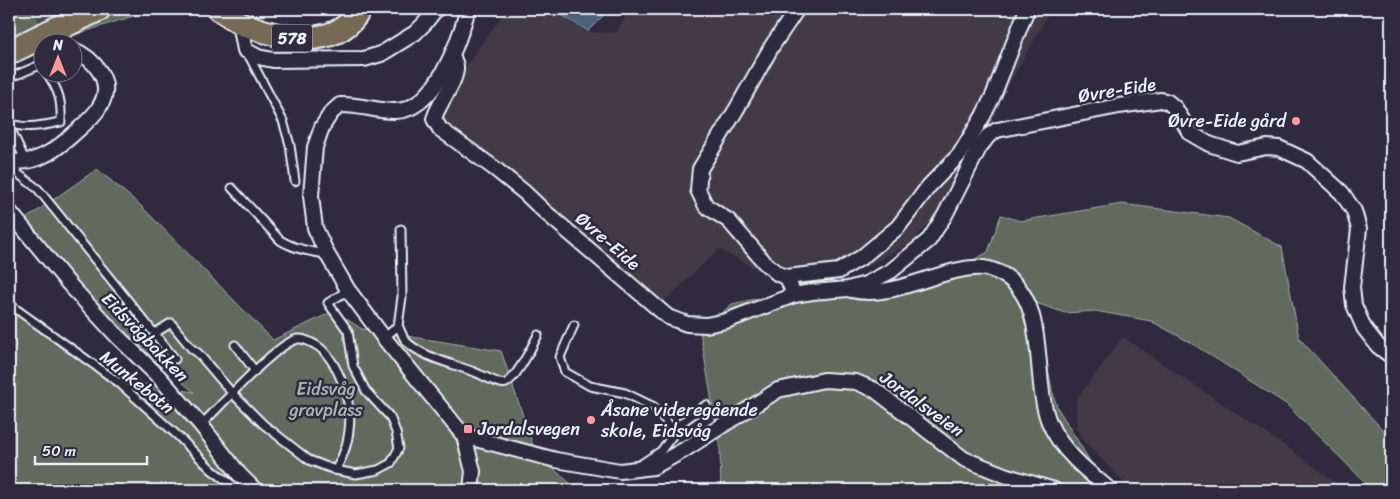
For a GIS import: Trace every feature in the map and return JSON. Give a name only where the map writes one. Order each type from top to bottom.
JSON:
[{"type":"highway","points":[[9,38],[66,9]]},
{"type":"highway","points":[[9,52],[98,9]]},
{"type":"main road","name":"578","points":[[219,9],[240,23],[283,36],[312,39],[343,29],[360,9]]},
{"type":"street","points":[[240,23],[245,50],[258,57],[274,60],[364,58],[381,54],[415,32],[436,9]]},
{"type":"street","points":[[468,9],[452,55],[428,94],[410,108],[394,111],[353,104],[340,105],[331,113],[322,127],[314,147],[311,196],[315,228],[327,254],[348,290],[384,338],[464,436],[473,471],[471,490]]},
{"type":"street","points":[[797,9],[772,46],[700,169],[698,190],[706,206],[729,222],[778,274],[787,277],[839,271],[862,257],[898,227],[929,186],[960,154],[983,116],[993,96],[1027,9]]},
{"type":"street","name":"Øvre-Eide","points":[[452,55],[456,67],[453,81],[436,110],[434,119],[440,129],[524,192],[668,317],[687,324],[706,325],[726,321],[794,295],[848,289],[866,284],[891,271],[929,240],[946,215],[969,167],[988,136],[997,130],[1119,106],[1162,100],[1175,108],[1190,133],[1209,144],[1237,153],[1267,147],[1279,148],[1307,161],[1342,193],[1354,211],[1359,230],[1352,287],[1354,305],[1364,328],[1378,346],[1391,356]]},
{"type":"street","points":[[16,161],[43,156],[58,149],[89,120],[101,105],[105,91],[102,75],[95,64],[82,56]]},
{"type":"street","name":"Eidsvågbakken","points":[[9,210],[69,284],[116,335],[160,378],[239,474],[255,490]]},
{"type":"street","name":"Øvre-Eide","points":[[848,289],[878,292],[962,269],[978,268],[997,272],[1005,276],[1022,293],[1031,315],[1039,352],[1040,387],[1049,422],[1063,446],[1110,490]]},
{"type":"street","points":[[787,277],[794,295]]},
{"type":"street","name":"Jordalsveien","points":[[464,436],[556,460],[620,471],[653,467],[684,450],[778,390],[824,380],[856,382],[875,390],[964,459],[1007,476],[1054,490]]},
{"type":"lane","points":[[245,50],[283,121],[290,145],[295,181]]},
{"type":"lane","points":[[9,78],[32,68]]},
{"type":"lane","points":[[53,82],[62,107],[61,122],[28,128],[9,124],[18,173],[38,189],[175,359]]},
{"type":"lane","points":[[232,188],[280,240],[307,252],[327,254]]},
{"type":"lane","points":[[401,230],[402,296],[398,326],[406,340],[422,352],[447,364],[475,372],[502,384],[508,382],[516,373],[538,335]]},
{"type":"lane","points":[[155,333],[171,323],[232,393],[263,424],[309,460],[335,470],[356,474],[378,470],[391,463],[399,448],[396,432],[390,417],[366,391],[353,366],[348,331],[328,303],[348,290]]},
{"type":"lane","name":"Munkebotn","points":[[9,304],[118,382],[179,437],[212,470],[239,490]]},
{"type":"lane","points":[[574,325],[560,357],[565,372],[590,386],[625,393],[654,407],[675,432]]},
{"type":"lane","points":[[384,338],[398,326]]},
{"type":"lane","points":[[201,426],[276,351],[298,339],[311,341],[325,352],[339,373],[347,398],[350,430],[340,464],[335,470]]},
{"type":"lane","points":[[235,345],[255,371]]},
{"type":"lane","points":[[634,469],[660,451],[681,423],[706,405]]},
{"type":"shaded area","points":[[507,9],[549,9],[587,32],[616,33],[630,9],[1051,9],[990,119],[950,199],[911,243],[837,280],[782,283],[719,249],[653,312],[433,111]]},
{"type":"shaded area","points":[[1123,337],[1291,450],[1346,490],[1131,490],[1088,445],[1076,429],[1076,400]]},
{"type":"green space","points":[[9,9],[155,9],[82,33],[32,32],[32,54],[9,66]]},
{"type":"green space","name":"Eidsvåg gravplass","points":[[97,169],[140,205],[273,340],[334,311],[362,329],[501,351],[536,454],[578,490],[9,490],[9,307],[67,353],[80,358],[87,356],[144,384],[194,392],[150,355],[17,225]]},
{"type":"green space","points":[[1122,204],[1229,218],[1282,247],[1299,338],[1391,439],[1391,490],[1373,490],[1286,404],[1193,344],[1151,321],[1095,311],[1065,313],[1036,303],[1052,390],[1057,407],[1102,481],[1112,490],[721,490],[720,449],[700,331],[732,304],[803,289],[913,283],[957,269],[988,252],[1001,215],[1020,221]]},
{"type":"water","points":[[551,9],[610,9],[588,31]]},
{"type":"tunnel","points":[[40,9],[52,32]]},
{"type":"place","name":"Øvre-Eide gård","points":[[1296,121]]},
{"type":"place","name":"Åsane videregående skole, Eidsvåg","points":[[591,420]]},
{"type":"place","name":"Jordalsvegen","points":[[468,429]]}]
